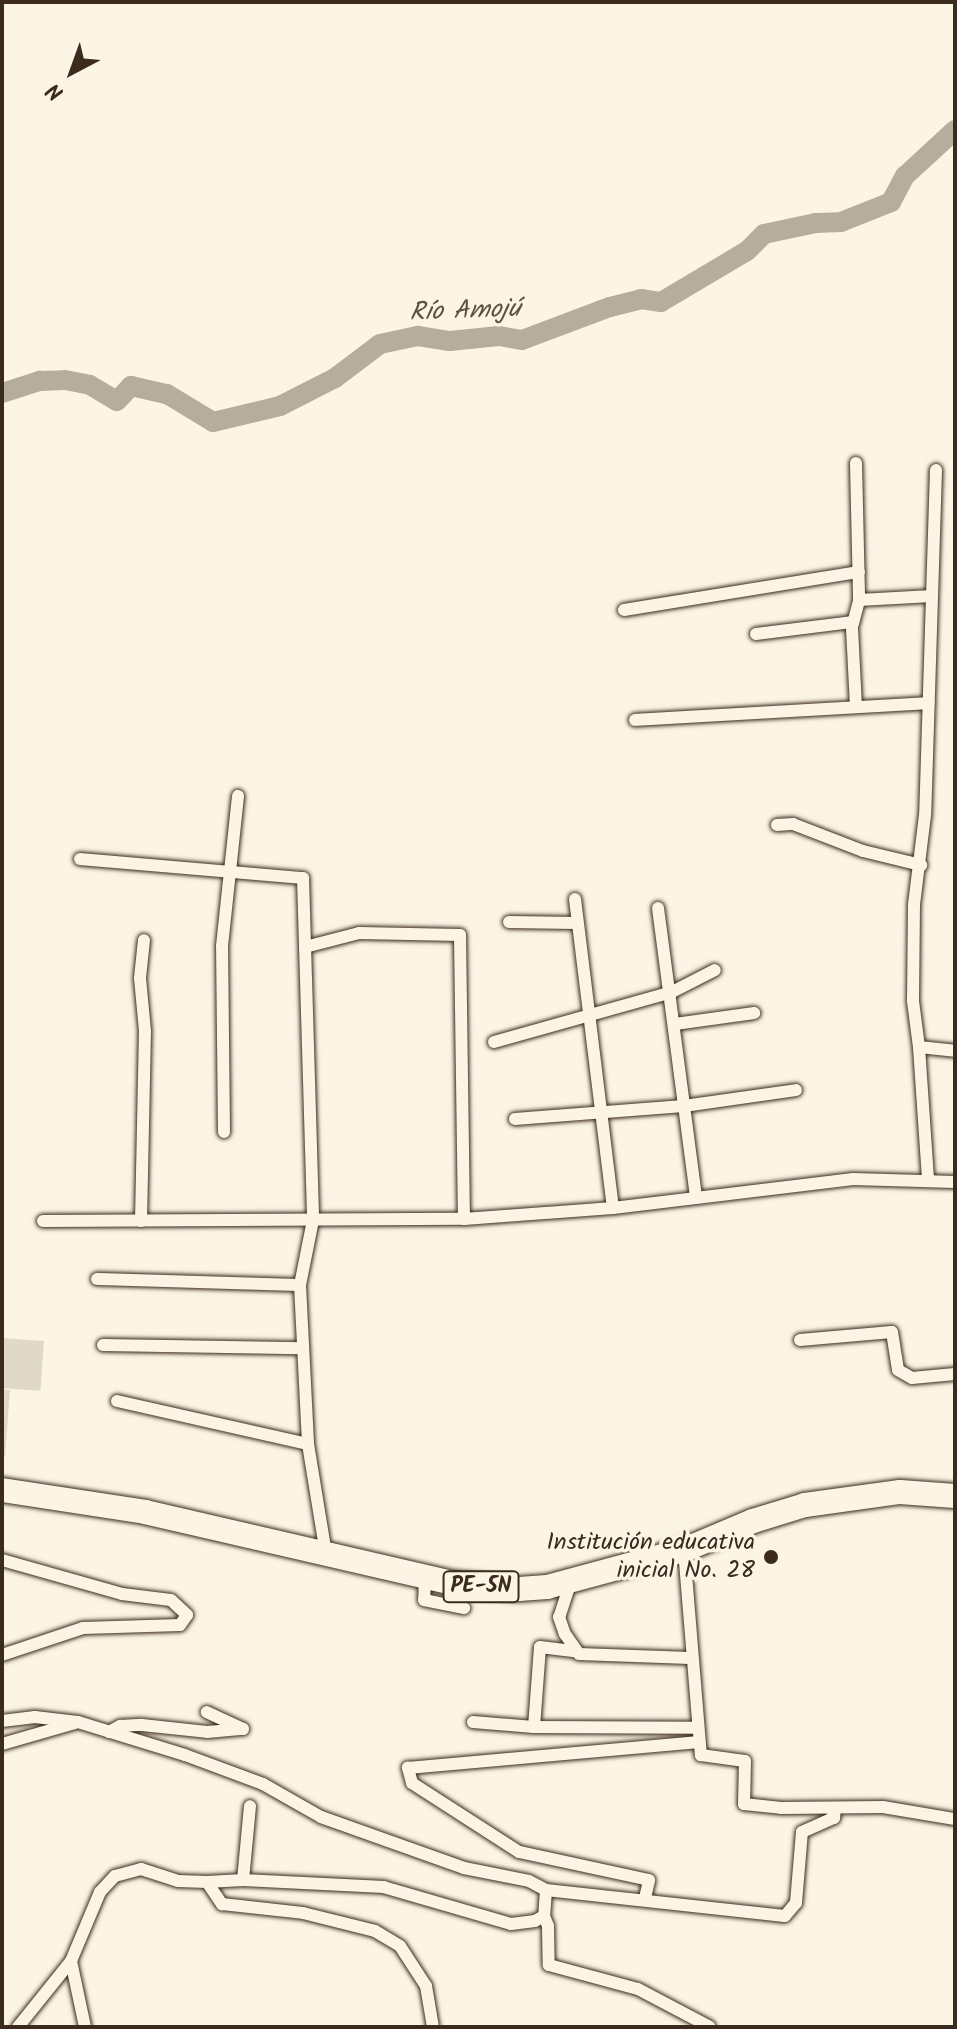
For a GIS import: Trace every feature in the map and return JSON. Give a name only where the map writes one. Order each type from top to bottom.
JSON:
[{"type":"highway","name":"PE-5N","points":[[2,1490],[145,1512],[425,1577],[519,1589],[571,1581],[684,1550],[753,1521],[805,1505],[900,1492],[955,1496]]},
{"type":"street","points":[[856,463],[859,572],[859,600],[853,622],[856,707]]},
{"type":"street","points":[[928,1180],[912,962],[914,905],[921,865],[929,703],[936,470]]},
{"type":"street","points":[[624,610],[859,572]]},
{"type":"street","points":[[859,600],[932,596]]},
{"type":"street","points":[[756,634],[853,622]]},
{"type":"street","points":[[635,720],[929,703]]},
{"type":"street","points":[[224,1132],[222,946],[227,872],[238,796]]},
{"type":"street","points":[[777,825],[793,824],[863,851],[921,865]]},
{"type":"street","points":[[80,859],[303,878],[313,1220],[300,1285],[308,1444],[326,1554]]},
{"type":"street","points":[[575,899],[587,1018],[613,1208]]},
{"type":"street","points":[[658,908],[672,992],[696,1198]]},
{"type":"street","points":[[509,922],[577,923]]},
{"type":"street","points":[[305,947],[359,933],[460,935],[464,1219]]},
{"type":"street","points":[[141,1221],[145,1031],[140,978],[144,940]]},
{"type":"street","points":[[494,1042],[672,992],[715,970]]},
{"type":"street","points":[[675,1024],[754,1013]]},
{"type":"street","points":[[919,1047],[955,1051]]},
{"type":"street","points":[[515,1119],[684,1106],[796,1090]]},
{"type":"street","points":[[43,1221],[464,1219],[613,1208],[853,1179],[955,1182]]},
{"type":"street","points":[[97,1279],[300,1285]]},
{"type":"street","points":[[800,1340],[892,1332],[898,1370],[912,1378],[955,1374]]},
{"type":"street","points":[[103,1345],[303,1348]]},
{"type":"street","points":[[117,1401],[308,1444]]},
{"type":"street","points":[[2,1721],[35,1717],[78,1722],[263,1784],[321,1817],[464,1868],[529,1881],[546,1890],[645,1898],[785,1916],[796,1903],[802,1832],[834,1818],[835,1808],[744,1804],[745,1761],[701,1755],[690,1658],[684,1550]]},
{"type":"street","points":[[2,1560],[122,1594],[171,1600],[187,1615],[180,1625],[83,1628],[2,1655]]},
{"type":"street","points":[[425,1577],[424,1600],[464,1608]]},
{"type":"street","points":[[571,1581],[559,1617],[575,1651]]},
{"type":"street","points":[[534,1727],[540,1647],[575,1651],[585,1656],[690,1658]]},
{"type":"street","points":[[109,1732],[120,1726],[142,1725],[207,1732],[243,1729],[207,1712]]},
{"type":"street","points":[[2,1744],[78,1722]]},
{"type":"street","points":[[473,1722],[534,1727],[698,1728]]},
{"type":"street","points":[[645,1898],[649,1880],[519,1852],[412,1783],[408,1768],[699,1742]]},
{"type":"street","points":[[243,1880],[250,1806]]},
{"type":"street","points":[[781,1808],[883,1807],[955,1819]]},
{"type":"street","points":[[18,2027],[71,1961],[100,1892],[115,1876],[141,1869],[178,1881],[243,1880],[384,1887],[511,1924],[535,1921],[544,1916]]},
{"type":"street","points":[[207,1882],[222,1904],[303,1913],[375,1931],[400,1946],[426,1986],[433,2027]]},
{"type":"street","points":[[546,1890],[544,1916],[548,1926],[549,1965],[638,1989],[710,2027]]},
{"type":"street","points":[[71,1961],[85,2027]]},
{"type":"shaded area","points":[[2,1338],[44,1341],[40,1391],[2,1388]]},
{"type":"shaded area","points":[[2,1390],[10,1390],[5,1457],[2,1457]]},
{"type":"waterway","name":"Río Amojú","points":[[2,393],[40,381],[65,380],[90,385],[117,401],[131,386],[167,394],[213,422],[280,406],[335,378],[380,344],[418,336],[450,341],[499,336],[522,340],[610,307],[641,299],[661,302],[747,251],[764,234],[816,223],[841,222],[891,202],[905,176],[955,130]]},
{"type":"place","name":"Institución educativa inicial No. 28","points":[[771,1557]]}]
